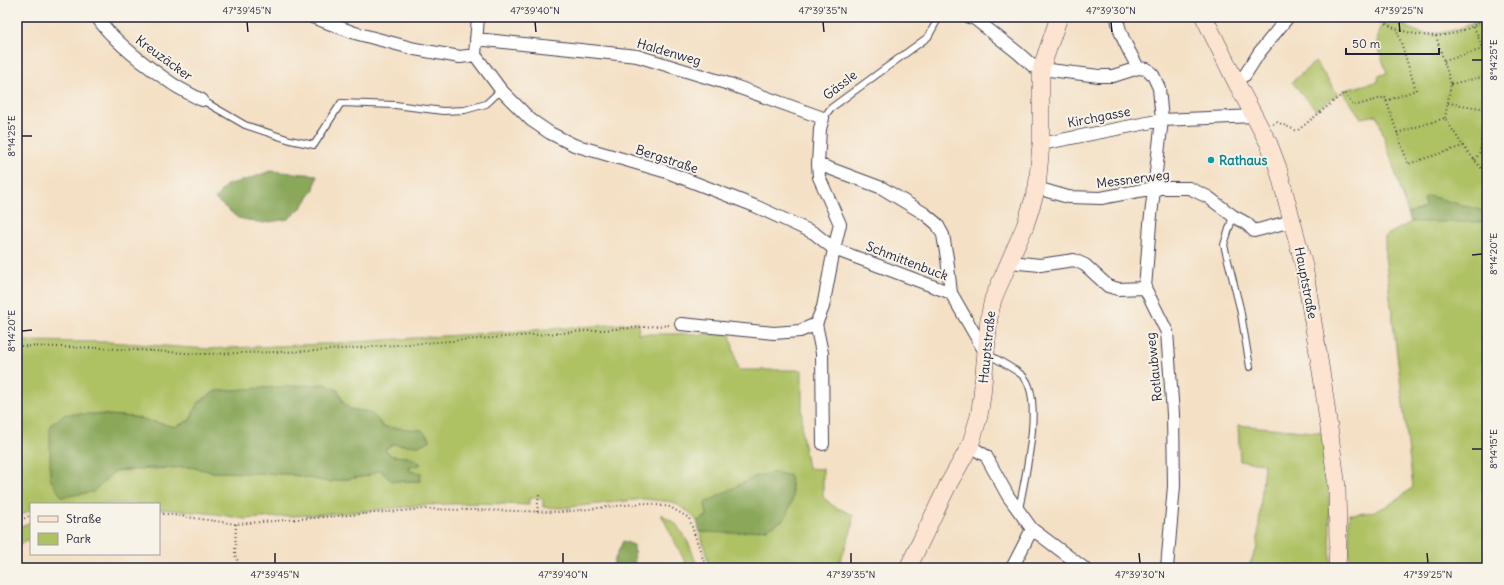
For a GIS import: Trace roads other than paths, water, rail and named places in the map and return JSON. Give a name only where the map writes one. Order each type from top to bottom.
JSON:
[{"type":"street","name":"Kreuzäcker","points":[[97,17],[102,24],[126,47],[167,81],[202,100]]},
{"type":"street","points":[[312,17],[355,33],[415,48],[460,57],[475,55],[478,17]]},
{"type":"street","name":"Hauptstraße","points":[[908,568],[948,485],[970,446],[979,416],[989,318],[994,299],[1025,226],[1037,188],[1041,144],[1041,69],[1058,17]]},
{"type":"street","points":[[1117,17],[1124,39],[1138,68]]},
{"type":"street","name":"Hauptstraße","points":[[1204,17],[1235,80],[1259,123],[1278,168],[1304,266],[1323,384],[1337,487],[1337,568]]},
{"type":"street","points":[[1235,80],[1245,75],[1259,53],[1288,17]]},
{"type":"street","points":[[973,18],[1034,67],[1099,76],[1113,76],[1138,68],[1147,69],[1153,75],[1159,88],[1162,120],[1145,288],[1118,289],[1108,286],[1085,265],[1074,260],[1040,265],[1010,262]]},
{"type":"street","name":"Haldenweg","points":[[476,39],[637,56],[729,84],[823,118]]},
{"type":"street","name":"Bergstraße","points":[[475,55],[500,90],[531,120],[550,133],[574,145],[667,172],[756,206],[814,233],[834,249]]},
{"type":"street","name":"Gässle","points":[[823,118],[820,129],[818,164],[820,177],[840,224],[834,249]]},
{"type":"street","name":"Kirchgasse","points":[[1041,144],[1162,120],[1259,123]]},
{"type":"street","points":[[818,164],[882,188],[925,214],[937,224],[943,235],[951,293]]},
{"type":"street","name":"Messnerweg","points":[[1037,188],[1068,197],[1101,198],[1154,188],[1189,188],[1208,196],[1233,216],[1246,223],[1254,230],[1292,221]]},
{"type":"street","points":[[823,444],[822,353],[816,324],[823,307],[834,249]]},
{"type":"street","name":"Schmittenbuck","points":[[834,249],[951,293],[985,352]]},
{"type":"street","name":"Rotlaubweg","points":[[1145,288],[1167,332],[1173,414],[1174,486],[1167,568]]},
{"type":"street","points":[[681,324],[774,333],[800,331],[816,324]]},
{"type":"street","points":[[970,446],[986,456],[1008,496],[1032,529],[1084,568]]},
{"type":"street","points":[[1012,568],[1032,529]]},
{"type":"lane","name":"Gässle","points":[[823,118],[831,108],[928,37],[939,17]]},
{"type":"lane","points":[[202,100],[245,125],[290,140],[314,145],[341,103],[395,105],[443,111],[465,110],[486,104],[500,90]]},
{"type":"lane","points":[[1233,216],[1224,245],[1240,308],[1250,367]]},
{"type":"lane","points":[[985,352],[1024,376],[1031,389],[1033,417],[1030,450],[1019,511]]},
{"type":"place","name":"Rathaus","points":[[1211,160]]}]
